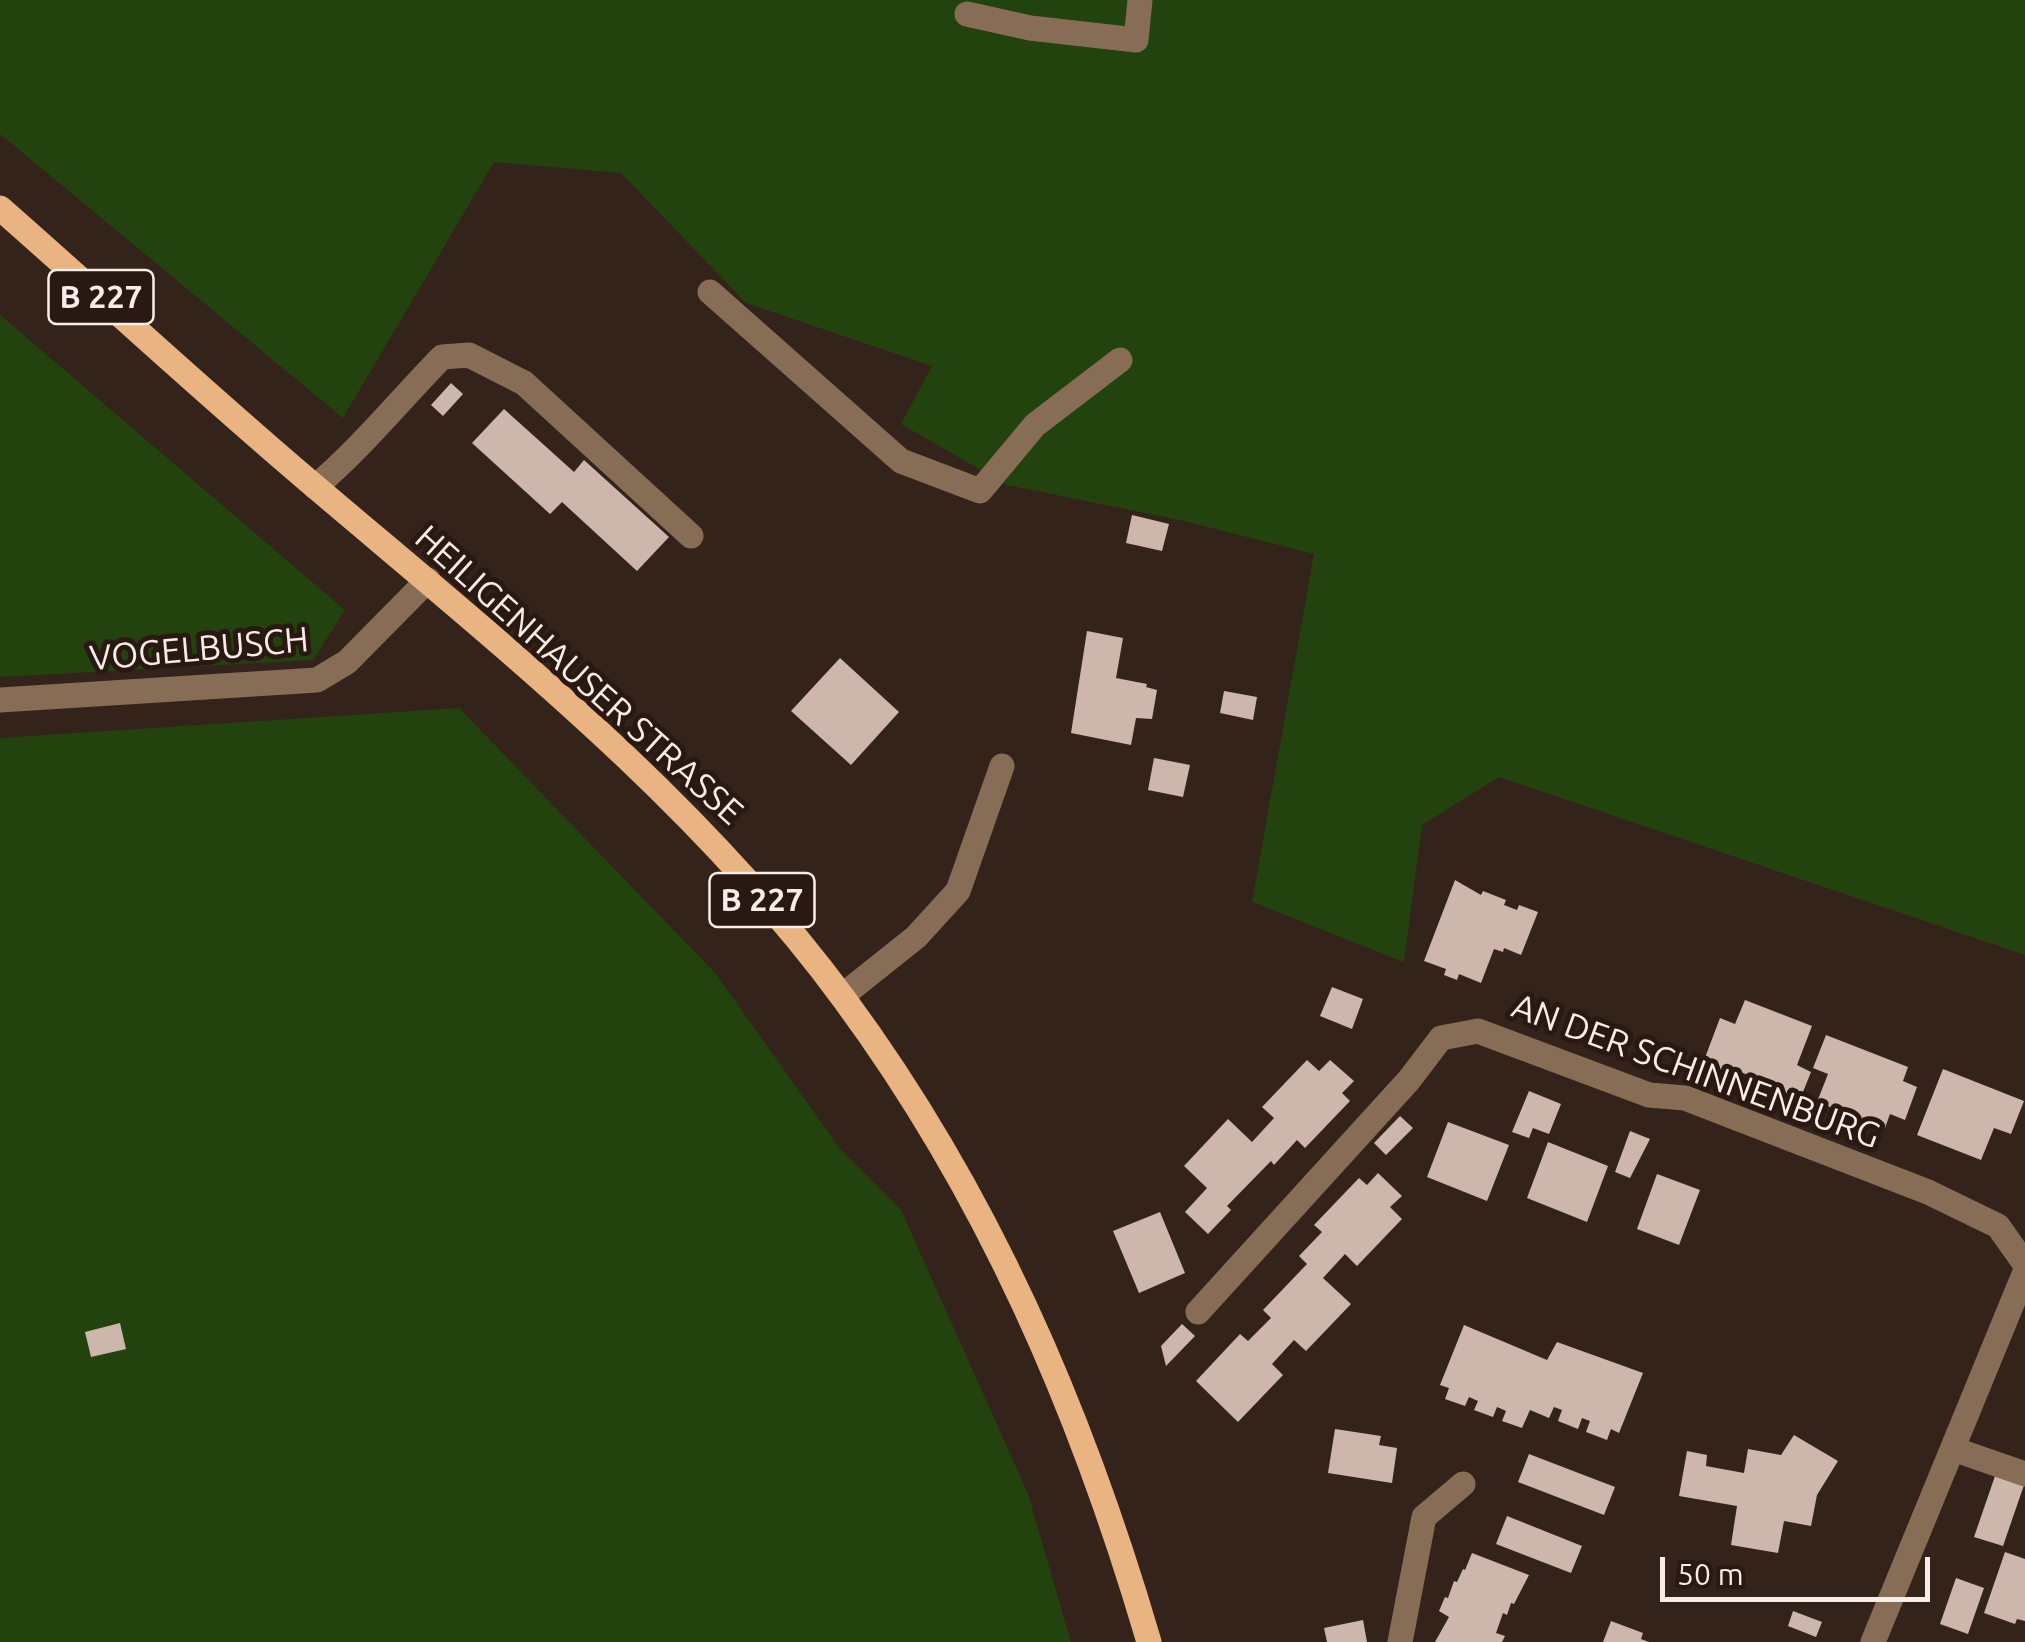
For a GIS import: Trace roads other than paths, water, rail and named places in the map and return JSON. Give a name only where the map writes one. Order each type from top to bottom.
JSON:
[{"type":"main road","name":"HEILIGENHAUSER STRASSE","points":[[0,208],[592,725],[716,846],[842,996],[935,1136],[1018,1286],[1083,1440],[1148,1642]]},
{"type":"street","points":[[967,14],[1030,28],[1136,40],[1140,0]]},
{"type":"street","points":[[710,292],[901,461],[980,491],[1035,424],[1120,360]]},
{"type":"street","points":[[315,487],[345,462],[364,437],[442,357],[469,355],[524,383],[691,536]]},
{"type":"street","name":"VOGELBUSCH","points":[[0,700],[317,680],[347,662],[428,580]]},
{"type":"street","points":[[842,996],[916,937],[958,892],[1002,766]]},
{"type":"street","name":"AN DER SCHINNENBURG","points":[[1198,1312],[1410,1080],[1441,1038],[1478,1030],[1650,1095],[1685,1098],[1928,1192],[1998,1226],[2025,1268],[1873,1642]]},
{"type":"street","points":[[1953,1449],[2025,1474]]},
{"type":"street","points":[[1400,1642],[1424,1517],[1463,1484]]}]
